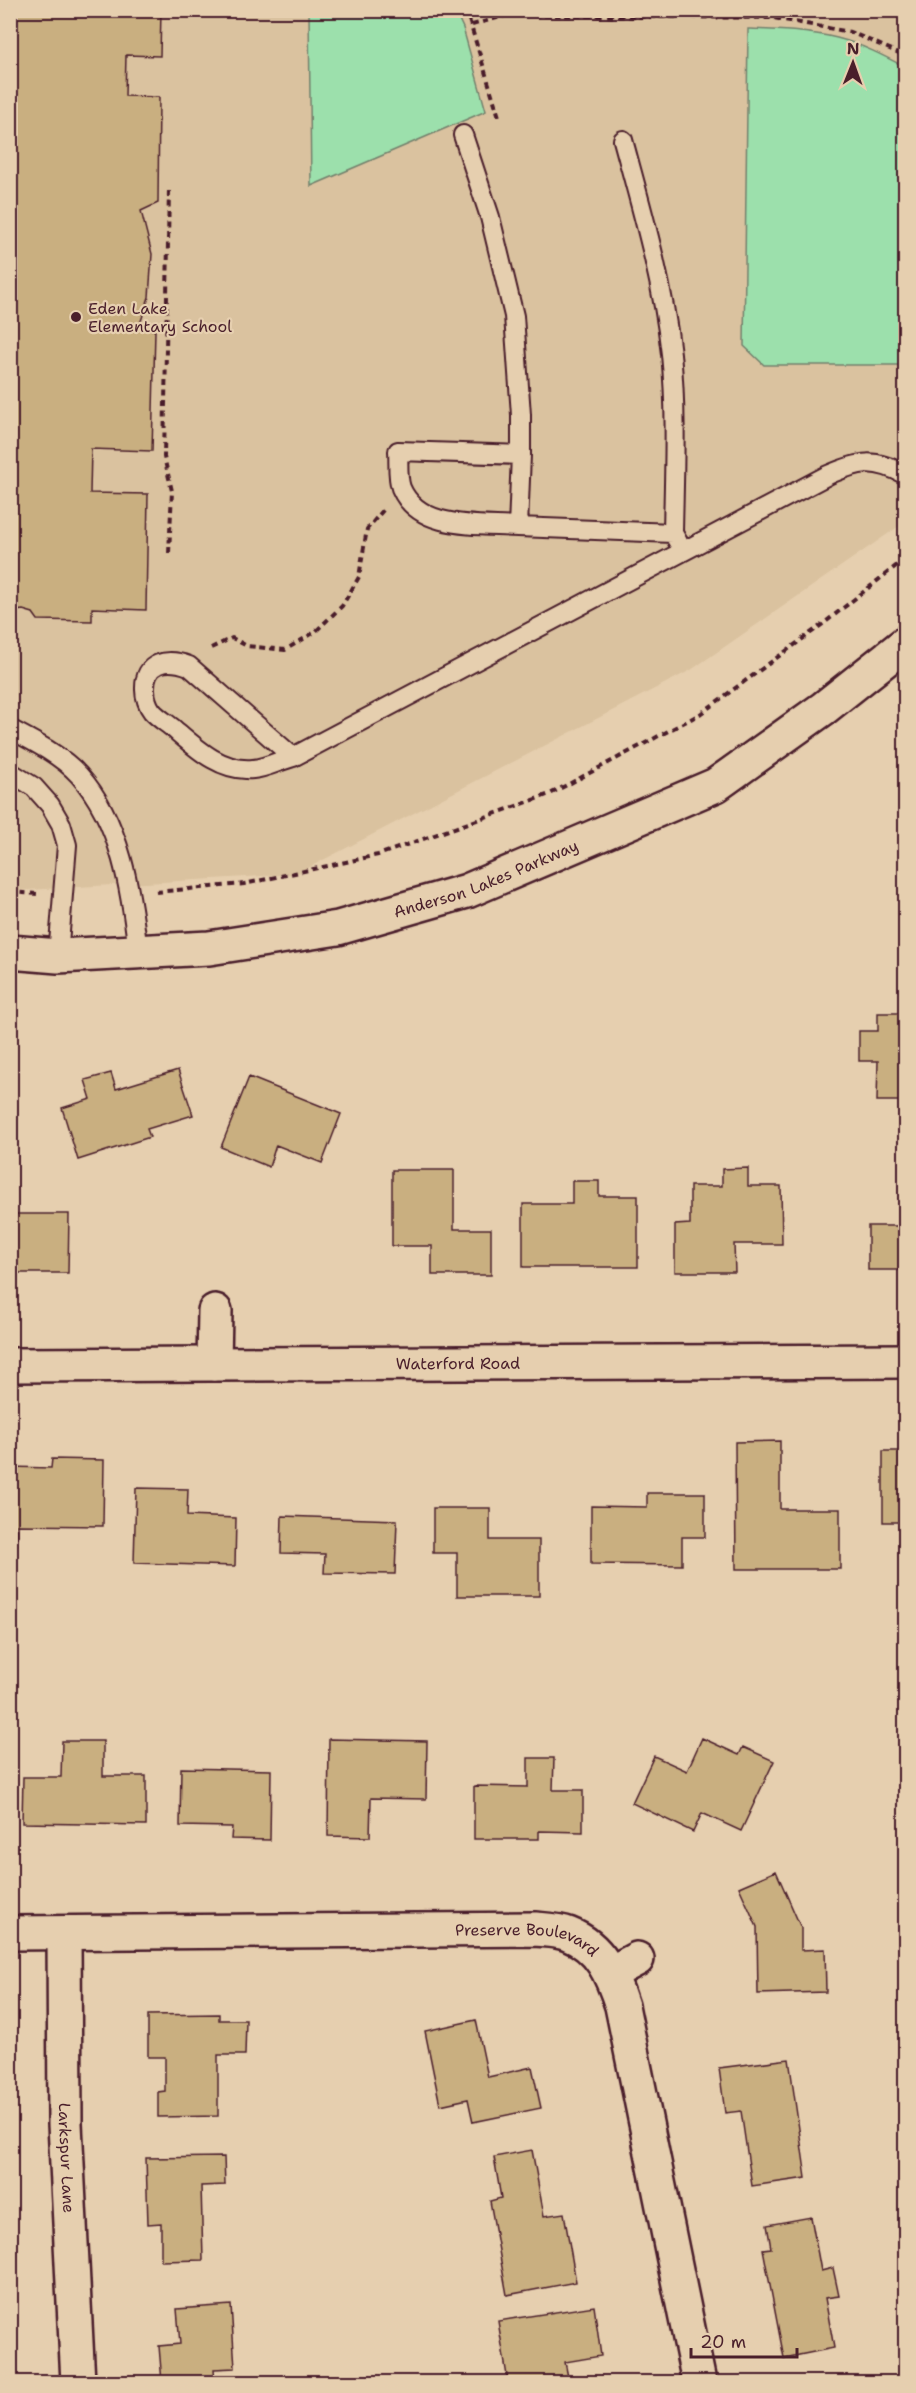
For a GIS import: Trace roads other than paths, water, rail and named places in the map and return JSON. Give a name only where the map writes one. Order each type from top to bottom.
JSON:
[{"type":"street","name":"Anderson Lakes Parkway","points":[[10,952],[58,956],[209,948],[338,928],[467,891],[716,785],[824,708],[906,643]]},
{"type":"street","points":[[214,1311],[214,1364]]},
{"type":"street","name":"Waterford Road","points":[[10,1365],[906,1361]]},
{"type":"street","name":"Preserve Boulevard","points":[[10,1933],[535,1929],[567,1934],[624,1966],[622,2006],[699,2382]]},
{"type":"street","name":"Larkspur Lane","points":[[64,1934],[65,2124],[78,2382]]},
{"type":"lane","points":[[463,135],[490,217],[514,316],[521,455],[518,527]]},
{"type":"lane","points":[[623,140],[646,225],[671,353],[674,416],[673,532],[683,551]]},
{"type":"lane","points":[[521,455],[398,451],[401,487],[412,504],[428,516],[450,522],[518,527],[673,532]]},
{"type":"lane","points":[[293,757],[189,666],[175,661],[162,662],[150,669],[144,682],[145,697],[152,711],[207,756],[227,766],[253,769],[293,757],[828,475],[852,465],[872,462],[888,465],[906,475]]},
{"type":"lane","points":[[10,729],[48,751],[78,774],[98,800],[132,894],[138,952]]},
{"type":"lane","points":[[10,772],[34,787],[50,805],[61,824],[66,845],[58,956]]},
{"type":"place","name":"Eden Lake Elementary School","points":[[76,317]]}]
